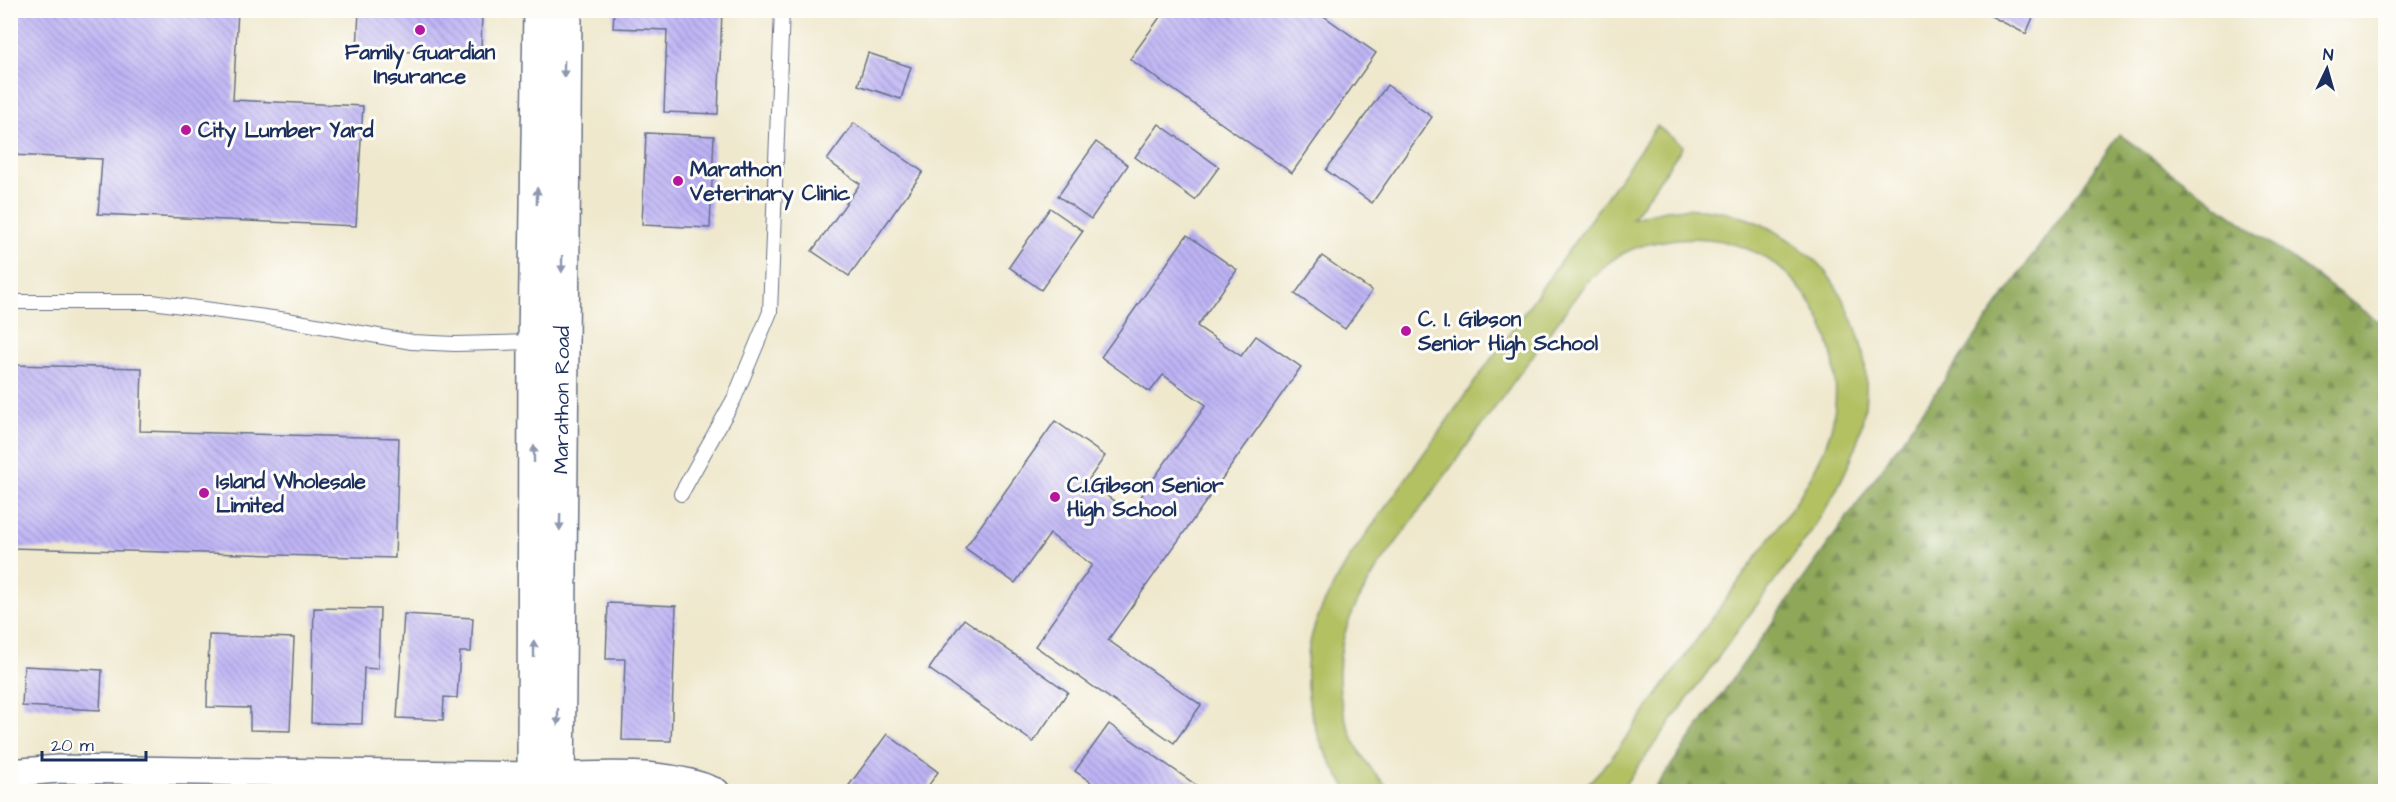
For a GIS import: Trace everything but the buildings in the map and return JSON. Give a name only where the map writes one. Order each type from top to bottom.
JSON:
[{"type":"main road","name":"Marathon Road","points":[[540,10],[535,342],[547,488]]},
{"type":"main road","name":"Marathon Road","points":[[546,784],[547,488],[565,10]]},
{"type":"street","points":[[10,773],[58,769],[165,781],[546,784],[646,776],[676,779],[716,792]]},
{"type":"lane","points":[[681,494],[734,399],[770,312],[782,10]]},
{"type":"lane","points":[[10,302],[152,302],[286,320],[412,342],[455,344],[535,342]]},
{"type":"green space","points":[[1657,126],[1683,146],[1632,219],[1664,210],[1695,209],[1714,210],[1749,219],[1766,226],[1798,246],[1818,264],[1843,299],[1864,357],[1866,399],[1858,440],[1842,479],[1821,517],[1796,553],[1621,790],[1619,792],[1581,791],[1610,760],[1796,502],[1826,444],[1835,406],[1835,371],[1827,338],[1814,309],[1796,283],[1772,262],[1744,248],[1712,239],[1677,239],[1657,242],[1637,247],[1619,256],[1585,284],[1365,588],[1347,625],[1339,666],[1339,686],[1342,706],[1355,743],[1365,760],[1392,791],[1349,791],[1327,755],[1318,735],[1308,695],[1308,653],[1320,612],[1350,557]]},
{"type":"green space","points":[[2119,134],[2385,326],[2385,791],[1653,791]]},
{"type":"place","name":"Family Guardian Insurance","points":[[420,30]]},
{"type":"place","name":"City Lumber Yard","points":[[186,130]]},
{"type":"place","name":"Marathon Veterinary Clinic","points":[[678,181]]},
{"type":"place","name":"C. I. Gibson Senior High School","points":[[1406,331]]},
{"type":"place","name":"Island Wholesale Limited","points":[[204,493]]},
{"type":"place","name":"C.I.Gibson Senior High School","points":[[1055,497]]}]
